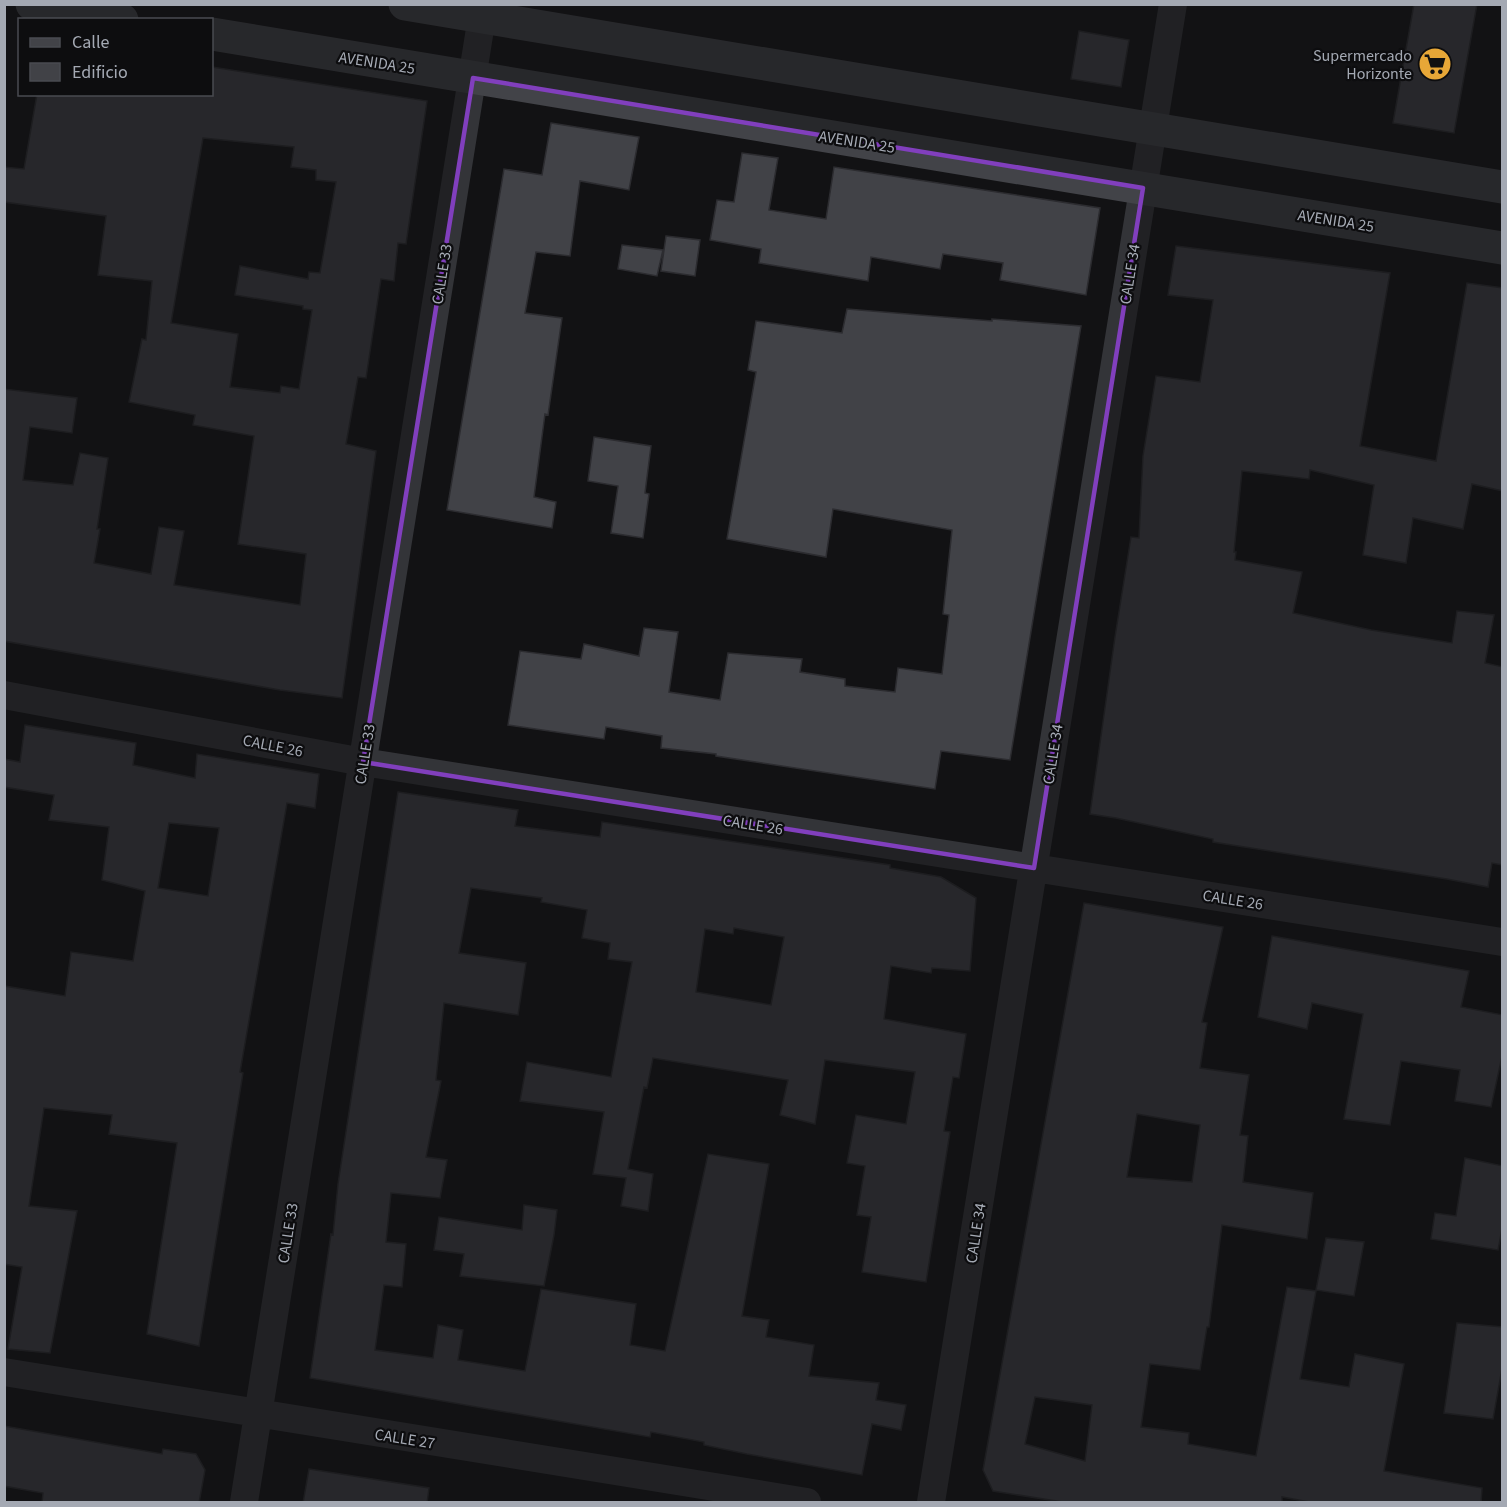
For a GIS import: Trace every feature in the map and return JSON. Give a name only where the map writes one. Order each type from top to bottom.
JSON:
[{"type":"main road","points":[[32,4],[111,18]]},
{"type":"main road","points":[[405,4],[483,11],[1153,129],[1503,187]]},
{"type":"main road","name":"AVENIDA 25","points":[[213,34],[1503,248]]},
{"type":"street","name":"CALLE 34","points":[[931,1503],[1173,4]]},
{"type":"street","name":"CALLE 33","points":[[244,1503],[483,11]]},
{"type":"street","name":"CALLE 26","points":[[4,695],[363,762],[1503,942]]},
{"type":"street","name":"CALLE 27","points":[[4,1372],[807,1503]]},
{"type":"highlighted area","points":[[473,78],[1143,188],[1034,868],[363,762]]},
{"type":"building","name":"Supermercado Horizonte","points":[[1414,4],[1477,4],[1454,133],[1393,123]]},
{"type":"building","points":[[1079,31],[1129,40],[1121,87],[1071,79]]},
{"type":"building","points":[[213,67],[427,101],[406,244],[398,243],[394,281],[381,279],[366,378],[358,377],[346,444],[376,451],[342,698],[280,690],[4,641],[4,389],[77,398],[72,433],[30,427],[23,480],[73,485],[80,453],[108,458],[94,563],[151,574],[159,527],[184,531],[174,585],[300,605],[306,554],[238,544],[254,436],[193,425],[195,415],[129,402],[142,339],[146,340],[152,281],[98,275],[106,216],[4,202],[4,167],[24,169],[37,96],[213,96]],"holes":[[[203,138],[294,147],[291,167],[316,170],[316,180],[336,182],[320,273],[309,272],[308,279],[240,266],[235,295],[303,306],[303,309],[312,310],[299,389],[281,386],[280,393],[230,387],[238,334],[171,323]]]},
{"type":"building","points":[[551,123],[639,137],[629,190],[580,181],[570,256],[536,252],[525,313],[562,318],[548,415],[545,414],[534,497],[556,502],[552,528],[447,510],[504,169],[542,175]]},
{"type":"building","points":[[742,153],[778,158],[769,210],[826,219],[834,167],[1100,208],[1086,295],[1000,280],[1003,263],[943,254],[940,269],[871,257],[868,281],[759,263],[761,249],[710,240],[717,200],[734,202]]},
{"type":"building","points":[[666,236],[700,240],[695,276],[661,271]]},
{"type":"building","points":[[622,245],[663,250],[657,276],[618,269]]},
{"type":"building","points":[[1176,246],[1390,273],[1360,446],[1436,461],[1467,283],[1503,288],[1503,491],[1472,484],[1463,529],[1413,518],[1406,563],[1363,555],[1374,485],[1310,470],[1309,479],[1242,471],[1234,552],[1236,552],[1235,560],[1302,572],[1293,613],[1371,630],[1452,643],[1457,611],[1494,615],[1485,663],[1503,667],[1503,865],[1492,863],[1488,887],[1213,842],[1213,839],[1090,814],[1131,537],[1139,538],[1143,456],[1156,376],[1200,382],[1213,300],[1168,295]]},
{"type":"building","points":[[847,309],[1081,326],[1010,760],[941,751],[935,789],[716,756],[716,754],[661,748],[662,736],[606,727],[604,739],[508,725],[520,651],[581,659],[584,644],[639,656],[644,628],[678,632],[669,692],[720,700],[728,653],[802,659],[800,672],[845,679],[845,686],[895,692],[898,668],[942,674],[949,615],[943,614],[952,530],[833,509],[826,557],[727,539],[756,372],[748,370],[756,321],[842,333]]},
{"type":"building","points":[[594,437],[651,446],[645,493],[649,494],[643,538],[611,533],[618,486],[588,481]]},
{"type":"building","points":[[25,725],[136,743],[133,765],[195,778],[197,754],[319,774],[315,808],[287,803],[240,1072],[243,1073],[199,1346],[147,1334],[177,1143],[109,1134],[112,1115],[44,1108],[29,1206],[77,1211],[50,1353],[8,1349],[22,1267],[4,1264],[4,986],[65,996],[71,952],[133,961],[145,891],[102,880],[109,827],[49,820],[54,795],[4,787],[4,759],[20,762]],"holes":[[[169,823],[219,828],[208,896],[158,888]]]},
{"type":"building","points":[[398,792],[518,810],[515,826],[600,837],[602,822],[890,865],[890,868],[941,877],[976,898],[970,971],[932,968],[931,973],[891,966],[884,1019],[966,1034],[959,1078],[953,1077],[944,1131],[950,1132],[926,1282],[862,1272],[871,1217],[857,1215],[865,1166],[847,1163],[856,1115],[906,1124],[915,1072],[825,1060],[815,1124],[780,1115],[788,1080],[653,1058],[647,1088],[644,1087],[628,1169],[653,1174],[648,1211],[621,1206],[626,1178],[593,1174],[604,1112],[520,1101],[527,1062],[611,1077],[632,962],[608,959],[610,943],[582,938],[587,910],[541,902],[542,898],[471,888],[459,953],[526,963],[518,1015],[444,1003],[436,1080],[441,1081],[426,1157],[447,1160],[440,1198],[391,1193],[386,1242],[406,1244],[402,1287],[384,1285],[375,1350],[433,1358],[438,1325],[463,1330],[458,1360],[525,1371],[541,1289],[636,1304],[630,1345],[665,1351],[708,1154],[769,1164],[742,1316],[769,1320],[766,1337],[814,1345],[809,1376],[879,1383],[876,1400],[906,1405],[901,1430],[872,1424],[862,1475],[747,1454],[704,1445],[704,1442],[651,1432],[650,1437],[310,1378],[331,1234],[333,1235],[338,1184]],"holes":[[[734,928],[784,937],[771,1005],[696,992],[705,929],[733,934]]]},
{"type":"building","points":[[1084,903],[1223,927],[1202,1022],[1207,1023],[1200,1068],[1249,1075],[1240,1135],[1248,1136],[1243,1182],[1313,1193],[1307,1239],[1222,1225],[1209,1327],[1207,1327],[1200,1370],[1150,1364],[1141,1427],[1189,1433],[1188,1444],[1256,1456],[1287,1287],[1316,1291],[1300,1379],[1349,1387],[1355,1354],[1404,1364],[1384,1471],[1482,1488],[1481,1503],[1315,1503],[1282,1497],[1282,1503],[1069,1503],[993,1491],[983,1470]],"holes":[[[1137,1114],[1200,1125],[1192,1182],[1127,1177]],[[1035,1397],[1092,1405],[1085,1461],[1025,1444]]]},
{"type":"building","points":[[1272,936],[1469,971],[1461,1007],[1503,1015],[1503,1052],[1491,1107],[1455,1101],[1460,1070],[1401,1061],[1390,1125],[1344,1119],[1363,1014],[1312,1003],[1307,1029],[1258,1017]]},
{"type":"building","points":[[1465,1158],[1503,1166],[1503,1224],[1498,1250],[1431,1239],[1435,1213],[1456,1216]]},
{"type":"building","points":[[524,1205],[557,1210],[544,1286],[460,1276],[464,1254],[434,1250],[439,1217],[522,1230]]},
{"type":"building","points":[[1326,1238],[1364,1242],[1354,1296],[1316,1290]]},
{"type":"building","points":[[1457,1323],[1503,1327],[1503,1363],[1493,1419],[1444,1413]]},
{"type":"building","points":[[4,1426],[162,1454],[163,1449],[196,1454],[205,1470],[199,1503],[42,1503],[43,1493],[4,1486]]},
{"type":"building","points":[[309,1469],[429,1488],[427,1503],[303,1503]]},
{"type":"place","name":"Supermercado Horizonte","points":[[1435,64]]}]
